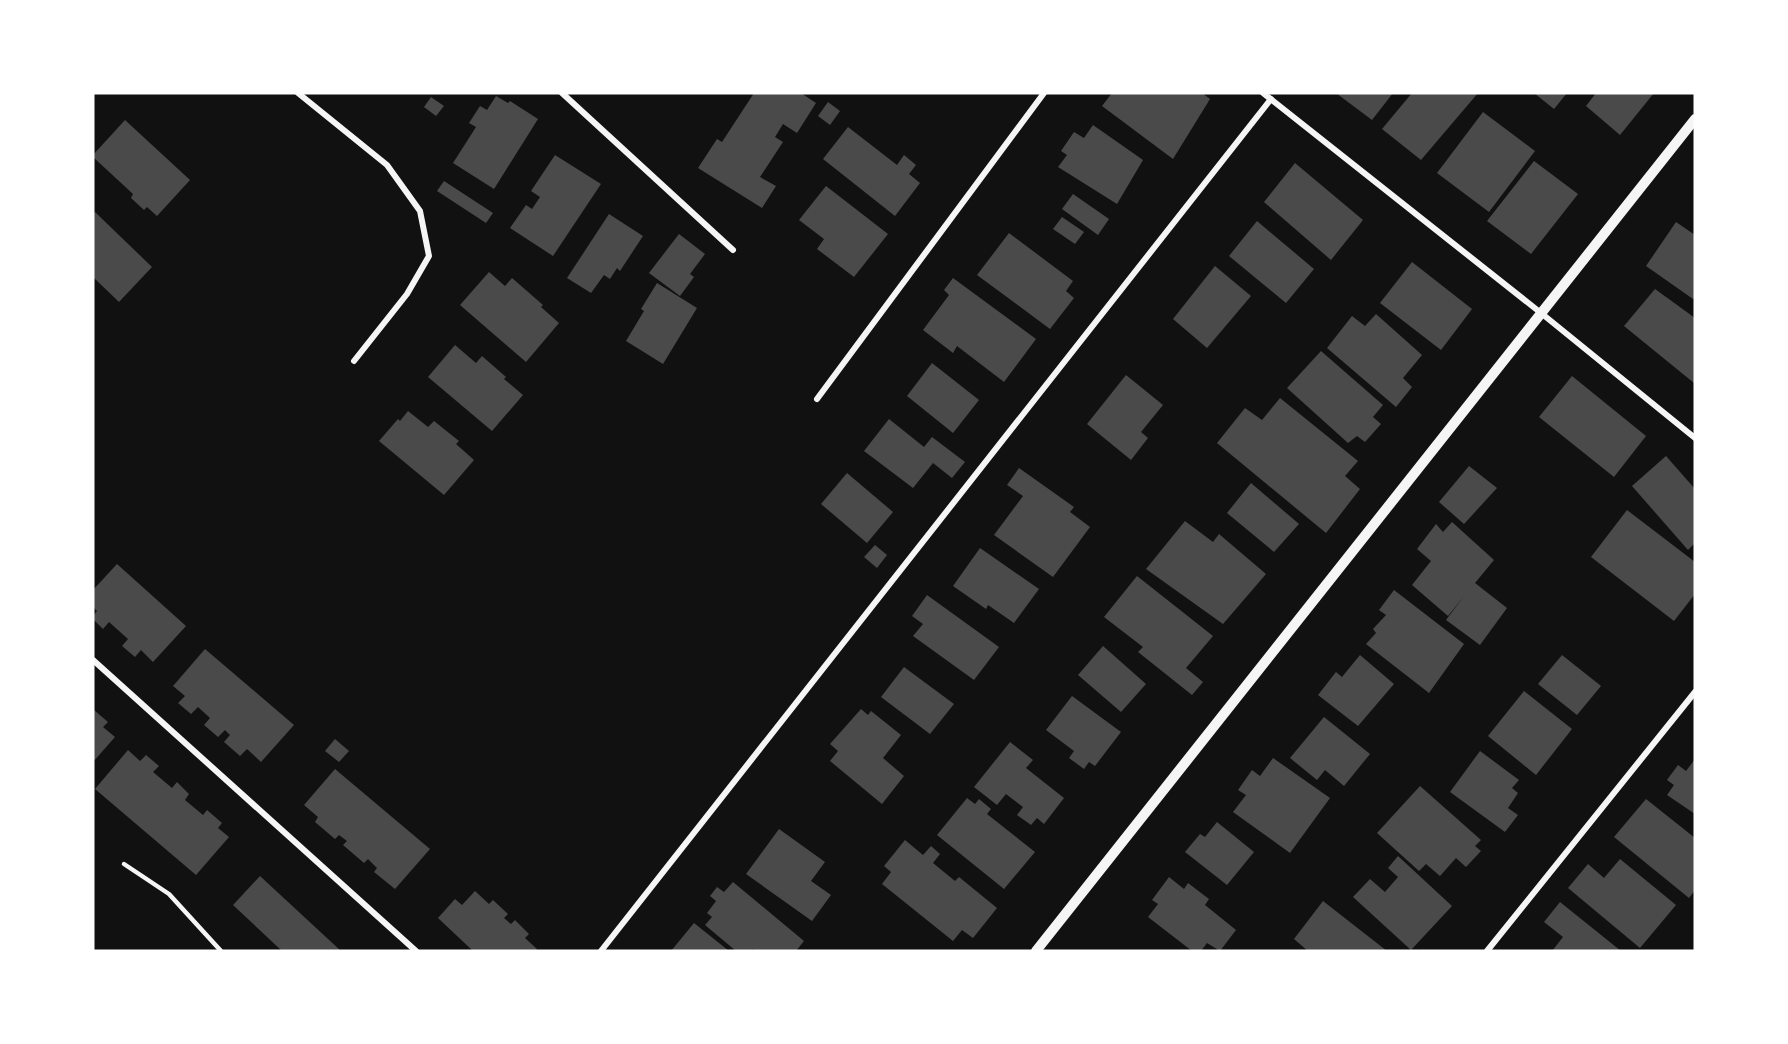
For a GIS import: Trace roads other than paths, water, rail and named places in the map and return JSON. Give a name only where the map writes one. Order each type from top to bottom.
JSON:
[{"type":"street","points":[[298,93],[387,165],[420,211],[429,256],[406,294],[354,361]]},
{"type":"street","points":[[562,93],[733,250]]},
{"type":"street","points":[[817,399],[1044,93]]},
{"type":"street","points":[[1263,93],[1542,313],[1695,438]]},
{"type":"street","points":[[601,951],[1271,99]]},
{"type":"street","points":[[1036,951],[1695,119]]},
{"type":"street","points":[[93,660],[416,951]]},
{"type":"street","points":[[1487,951],[1695,692]]},
{"type":"lane","points":[[124,864],[170,894],[221,951]]}]
